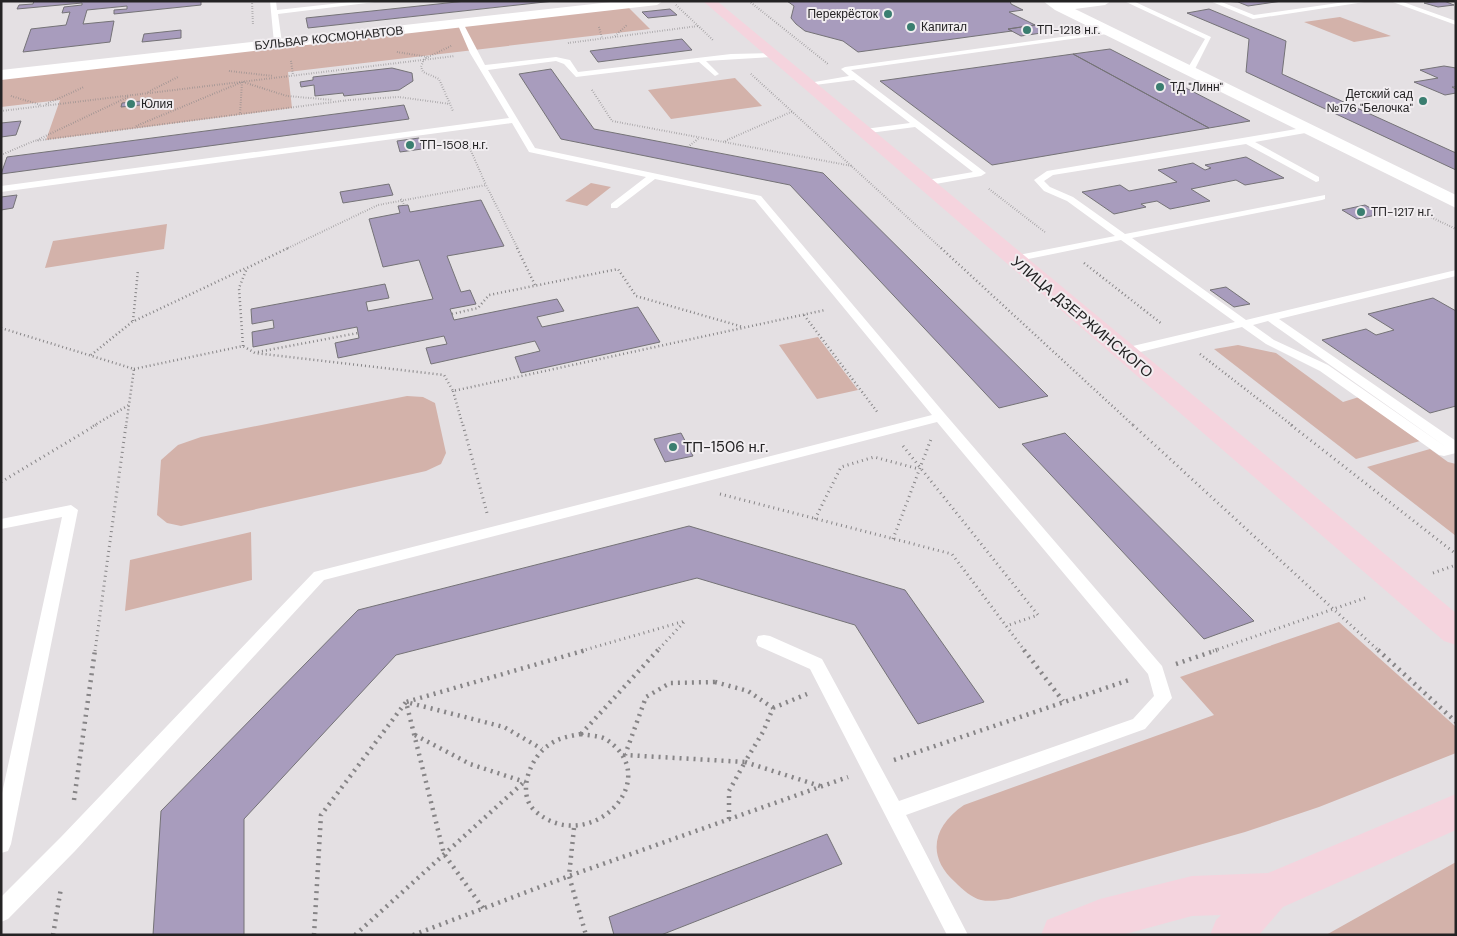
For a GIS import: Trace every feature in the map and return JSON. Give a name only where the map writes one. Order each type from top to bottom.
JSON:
[{"type":"main road","name":"УЛИЦА ДЗЕРЖИНСКОГО","points":[[709,1],[1456,632]]},
{"type":"main road","points":[[1062,935],[1100,920],[1192,896],[1269,893],[1456,811]]},
{"type":"main road","points":[[1231,935],[1269,893]]},
{"type":"street","name":"БУЛЬВАР КОСМОНАВТОВ","points":[[1,75],[657,1]]},
{"type":"street","points":[[1054,4],[1105,1]]},
{"type":"street","points":[[1054,4],[1456,202]]},
{"type":"lane","points":[[273,1],[278,43]]},
{"type":"lane","points":[[275,12],[324,4],[380,1]]},
{"type":"lane","points":[[1127,1],[1209,38],[1190,71]]},
{"type":"lane","points":[[1213,1],[1252,17],[1368,1]]},
{"type":"lane","points":[[1393,1],[1456,23]]},
{"type":"lane","points":[[460,23],[474,53],[532,150],[758,198],[940,417],[1156,671],[1163,698],[1139,724],[894,811]]},
{"type":"lane","points":[[924,183],[981,173],[845,69],[1112,32]]},
{"type":"lane","points":[[483,68],[556,59],[567,62],[576,75],[731,56],[772,54]]},
{"type":"lane","points":[[701,60],[715,74]]},
{"type":"lane","points":[[807,84],[856,77]]},
{"type":"lane","points":[[1,189],[515,120]]},
{"type":"lane","points":[[865,132],[918,124]]},
{"type":"lane","points":[[1308,130],[1050,173],[1039,180],[1046,189],[1070,199],[1270,342],[1324,368],[1444,452],[1456,448]]},
{"type":"lane","points":[[1247,141],[1316,179]]},
{"type":"lane","points":[[614,206],[653,176]]},
{"type":"lane","points":[[1014,259],[1322,197]]},
{"type":"lane","points":[[1124,352],[1456,273]]},
{"type":"lane","points":[[1269,317],[1456,448]]},
{"type":"lane","points":[[1,912],[68,844],[318,576],[682,485],[940,417]]},
{"type":"lane","points":[[1,524],[71,510],[1,844]]},
{"type":"lane","points":[[764,641],[816,664],[958,935]]},
{"type":"path","points":[[252,1],[254,28]]},
{"type":"path","points":[[672,1],[853,166],[1331,610],[1456,722]]},
{"type":"path","points":[[748,1],[846,78]]},
{"type":"path","points":[[698,26],[566,43],[587,70],[582,76],[612,121],[853,166]]},
{"type":"path","points":[[599,27],[602,38]]},
{"type":"path","points":[[1,111],[474,53]]},
{"type":"path","points":[[424,59],[420,67],[423,72],[439,79],[486,185],[535,285]]},
{"type":"path","points":[[240,114],[242,82]]},
{"type":"path","points":[[131,128],[242,82],[275,94],[307,101],[349,100]]},
{"type":"path","points":[[6,94],[42,106]]},
{"type":"path","points":[[1,155],[133,95]]},
{"type":"path","points":[[34,141],[349,100],[399,96],[450,104]]},
{"type":"path","points":[[724,142],[793,111]]},
{"type":"path","points":[[688,147],[700,137]]},
{"type":"path","points":[[970,175],[1456,554]]},
{"type":"path","points":[[91,355],[132,322],[378,205],[401,199],[486,185]]},
{"type":"path","points":[[401,199],[404,205]]},
{"type":"path","points":[[1420,212],[1456,229]]},
{"type":"path","points":[[243,346],[239,288],[247,268]]},
{"type":"path","points":[[452,314],[478,308],[489,295],[618,269],[636,296],[744,328]]},
{"type":"path","points":[[132,322],[138,270]]},
{"type":"path","points":[[453,391],[847,305]]},
{"type":"path","points":[[804,315],[920,469],[1038,615],[1006,626]]},
{"type":"path","points":[[1,328],[134,369],[243,346],[255,353],[444,375],[453,391],[492,532]]},
{"type":"path","points":[[255,353],[358,333]]},
{"type":"path","points":[[53,935],[68,844],[134,369]]},
{"type":"path","points":[[1,482],[129,405]]},
{"type":"path","points":[[893,539],[940,417]]},
{"type":"path","points":[[815,519],[841,467],[874,457],[920,469]]},
{"type":"path","points":[[682,485],[952,554],[1063,701]]},
{"type":"path","points":[[1447,568],[1456,565]]},
{"type":"path","points":[[414,935],[569,876],[872,768],[1331,610]]},
{"type":"path","points":[[314,935],[321,814],[406,702],[685,621],[581,734]]},
{"type":"path","points":[[524,782],[529,806],[547,823],[574,828],[602,820],[622,801],[630,777],[625,754],[646,697],[670,683],[715,682],[748,691],[773,708]]},
{"type":"path","points":[[729,819],[729,791],[763,732],[773,708],[828,686]]},
{"type":"path","points":[[406,702],[444,854],[483,908]]},
{"type":"path","points":[[406,702],[504,727],[542,749]]},
{"type":"path","points":[[354,935],[524,782],[542,749],[560,738],[581,734],[606,739],[625,754],[744,762],[820,787]]},
{"type":"path","points":[[414,735],[470,764],[524,782]]},
{"type":"path","points":[[574,828],[569,876],[586,935]]},
{"type":"shaded area","points":[[628,7],[650,29],[288,72],[292,108],[46,140],[60,100],[1,107],[1,78]]},
{"type":"shaded area","points":[[1340,17],[1391,36],[1354,42],[1304,22]]},
{"type":"shaded area","points":[[735,78],[762,106],[671,119],[648,90]]},
{"type":"shaded area","points":[[591,183],[611,187],[587,206],[565,201]]},
{"type":"shaded area","points":[[167,224],[164,249],[45,268],[53,241]]},
{"type":"shaded area","points":[[818,337],[858,390],[817,399],[779,345]]},
{"type":"shaded area","points":[[1238,345],[1276,353],[1343,402],[1359,397],[1420,441],[1356,459],[1214,349]]},
{"type":"shaded area","points":[[407,396],[423,397],[435,403],[446,453],[441,464],[426,471],[181,526],[167,523],[157,515],[161,460],[178,445],[201,437]]},
{"type":"shaded area","points":[[1430,449],[1448,462],[1456,464],[1456,536],[1367,467]]},
{"type":"shaded area","points":[[251,532],[252,580],[125,611],[130,560]]},
{"type":"shaded area","points":[[1339,622],[1456,727],[1456,753],[1319,807],[1245,832],[1008,899],[988,901],[978,899],[964,890],[946,872],[937,852],[937,842],[945,822],[964,805],[1214,715],[1180,677]]},
{"type":"shaded area","points":[[1456,862],[1456,935],[1326,935]]},
{"type":"building","points":[[34,1],[201,1],[201,5],[114,14],[114,10],[127,9],[127,6],[87,10],[83,24],[114,21],[110,42],[23,52],[31,29],[66,25],[70,12],[62,13],[64,7],[82,5],[82,3],[17,9],[19,5],[33,4]]},
{"type":"building","points":[[466,1],[554,1],[308,28],[306,18]]},
{"type":"building","name":"Капитал","points":[[787,1],[1010,1],[1011,4],[1023,10],[1009,12],[1035,25],[1008,29],[1012,31],[858,52],[843,41],[805,31],[791,18],[794,6]]},
{"type":"building","points":[[1223,1],[1282,1],[1248,6],[1238,2]]},
{"type":"building","points":[[1444,1],[1454,5],[1438,7],[1424,3]]},
{"type":"building","points":[[670,9],[677,15],[648,18],[642,12]]},
{"type":"building","points":[[1209,9],[1286,41],[1282,74],[1456,153],[1456,170],[1246,72],[1249,39],[1187,13]]},
{"type":"building","name":"ТП-1218 н.г.","points":[[1035,25],[1048,32],[1021,36],[1008,29]]},
{"type":"building","points":[[181,30],[181,38],[142,42],[144,34]]},
{"type":"building","points":[[682,39],[692,50],[598,62],[590,51]]},
{"type":"building","name":"ТД \"Линн\"","points":[[1110,49],[1250,121],[1209,128],[1073,54]]},
{"type":"building","points":[[1073,54],[1209,128],[992,165],[880,81]]},
{"type":"building","points":[[1444,66],[1456,68],[1456,87],[1452,87],[1456,89],[1456,93],[1445,95],[1414,82],[1438,78],[1420,70]]},
{"type":"building","points":[[392,68],[412,73],[413,81],[399,90],[344,96],[343,93],[315,96],[314,85],[301,87],[300,82],[313,80],[313,77]]},
{"type":"building","points":[[551,69],[594,129],[823,173],[1048,396],[999,408],[790,185],[561,139],[519,74]]},
{"type":"building","name":"Юлия","points":[[142,101],[141,105],[121,107],[122,103]]},
{"type":"building","points":[[404,105],[409,119],[1,174],[7,157]]},
{"type":"building","points":[[21,121],[16,135],[1,137],[1,123]]},
{"type":"building","name":"ТП-1508 н.г.","points":[[419,138],[422,149],[400,152],[397,141]]},
{"type":"building","points":[[1246,157],[1284,178],[1245,185],[1236,180],[1191,189],[1210,201],[1170,209],[1157,201],[1141,204],[1146,207],[1114,214],[1082,192],[1120,185],[1129,191],[1177,182],[1158,170],[1193,163],[1205,170],[1211,168],[1205,165]]},
{"type":"building","points":[[389,184],[393,195],[343,203],[340,192]]},
{"type":"building","points":[[17,195],[13,208],[1,210],[1,197]]},
{"type":"building","points":[[481,200],[504,246],[447,256],[461,292],[470,290],[476,304],[450,309],[454,320],[557,299],[564,311],[537,317],[542,327],[638,307],[660,342],[521,373],[515,357],[540,351],[535,341],[431,364],[426,348],[447,344],[444,336],[338,358],[335,343],[359,338],[357,327],[253,347],[252,332],[274,328],[273,320],[252,324],[251,309],[385,284],[389,298],[366,302],[368,311],[433,299],[419,260],[383,267],[369,219],[400,213],[398,206],[408,205],[410,212]]},
{"type":"building","name":"ТП-1217 н.г.","points":[[1365,205],[1381,214],[1357,219],[1342,210]]},
{"type":"building","points":[[1226,287],[1250,304],[1234,307],[1210,290]]},
{"type":"building","points":[[1433,298],[1456,311],[1456,406],[1430,413],[1322,340],[1366,329],[1376,335],[1394,330],[1368,314]]},
{"type":"building","name":"ТП-1506 н.г.","points":[[681,433],[693,456],[665,462],[654,439]]},
{"type":"building","points":[[1065,433],[1254,621],[1204,639],[1022,444]]},
{"type":"building","points":[[689,526],[905,590],[984,702],[918,724],[855,625],[697,578],[396,655],[244,819],[244,935],[153,935],[161,811],[358,610]]},
{"type":"building","points":[[827,834],[842,864],[661,935],[614,935],[609,917]]},
{"type":"place","name":"Перекрёсток","points":[[888,14]]},
{"type":"place","name":"Капитал","points":[[911,27]]},
{"type":"place","name":"ТП-1218 н.г.","points":[[1027,30]]},
{"type":"place","name":"ТД \"Линн\"","points":[[1160,87]]},
{"type":"place","name":"Детский сад №176 \"Белочка\"","points":[[1423,101]]},
{"type":"place","name":"Юлия","points":[[131,104]]},
{"type":"place","name":"ТП-1508 н.г.","points":[[410,145]]},
{"type":"place","name":"ТП-1217 н.г.","points":[[1361,212]]},
{"type":"place","name":"ТП-1506 н.г.","points":[[673,447]]}]
